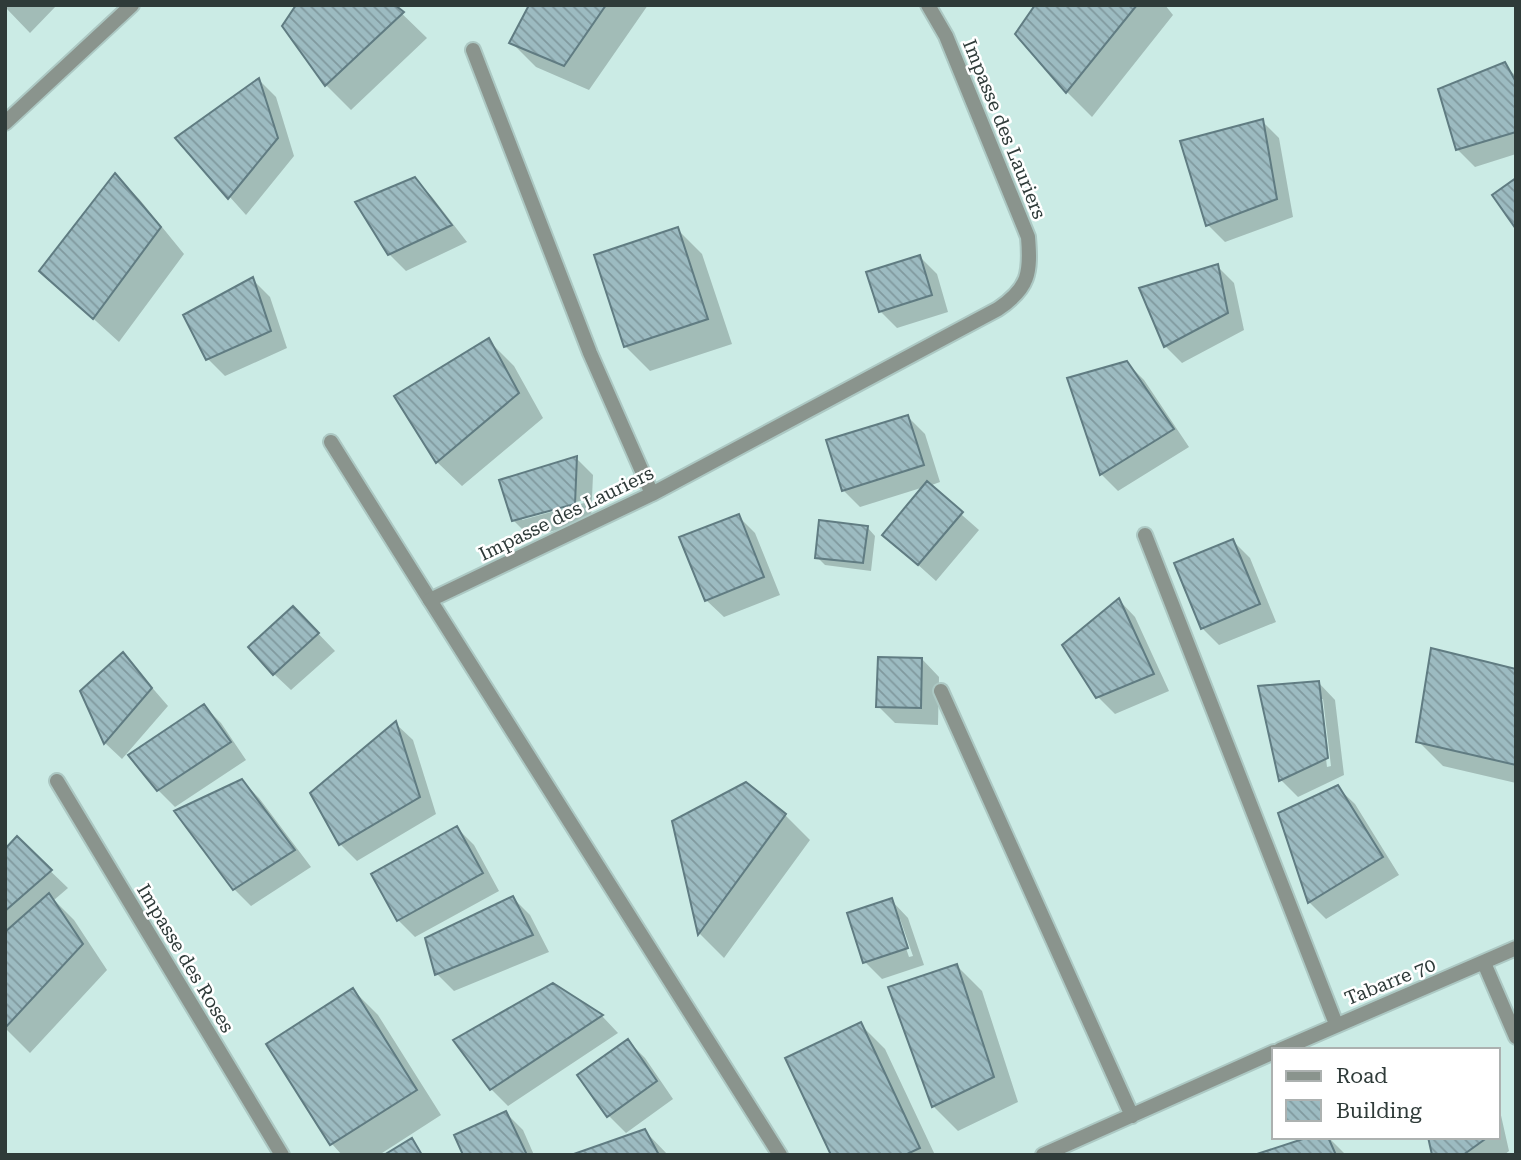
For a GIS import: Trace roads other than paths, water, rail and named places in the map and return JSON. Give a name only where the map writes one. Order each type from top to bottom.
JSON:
[{"type":"street","points":[[5,123],[132,5]]},
{"type":"street","name":"Impasse des Lauriers","points":[[430,600],[652,494],[1014,298],[1027,281],[1030,260],[1028,237],[946,36],[928,5]]},
{"type":"street","points":[[474,50],[590,353],[652,494]]},
{"type":"street","points":[[331,442],[780,1155]]},
{"type":"street","points":[[1145,535],[1336,1024]]},
{"type":"street","points":[[941,691],[1132,1115]]},
{"type":"street","name":"Impasse des Roses","points":[[57,781],[282,1155]]},
{"type":"street","name":"Tabarre 70","points":[[1284,1048],[1516,948]]},
{"type":"street","points":[[1484,963],[1516,1037]]},
{"type":"street","points":[[1043,1155],[1065,1151],[1132,1115],[1272,1053]]}]
